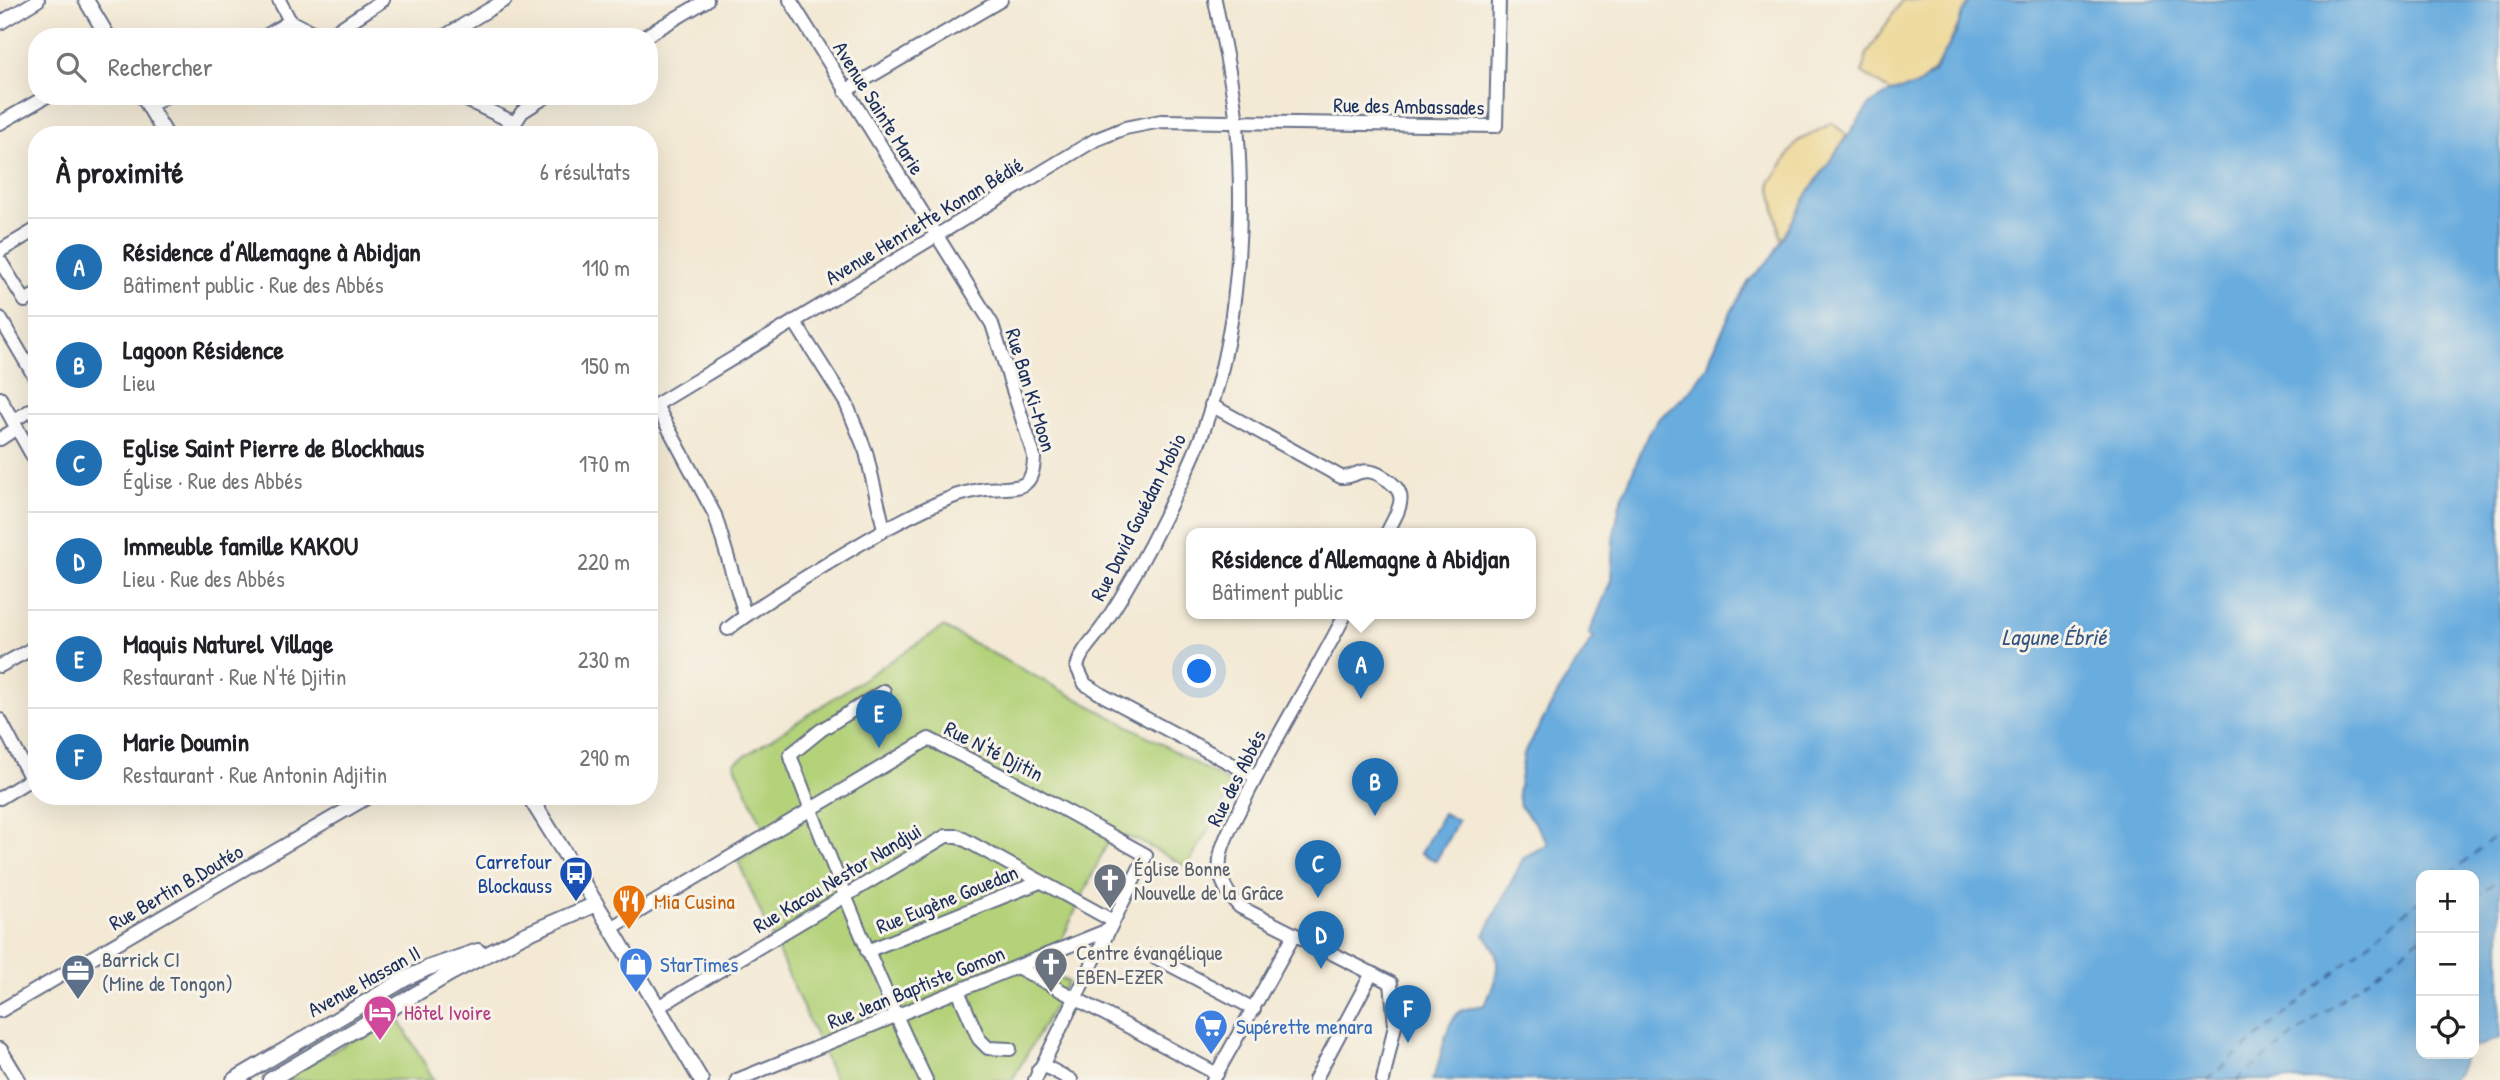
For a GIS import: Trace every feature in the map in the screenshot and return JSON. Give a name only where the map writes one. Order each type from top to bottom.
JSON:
[{"type":"street","points":[[0,23],[38,0]]},
{"type":"street","points":[[86,0],[103,28]]},
{"type":"street","points":[[278,0],[290,21],[305,28]]},
{"type":"street","points":[[339,28],[383,0]]},
{"type":"street","points":[[458,28],[505,0]]},
{"type":"street","points":[[658,29],[707,0]]},
{"type":"street","name":"Avenue Sainte Marie","points":[[790,0],[936,236]]},
{"type":"street","points":[[845,91],[1001,0]]},
{"type":"street","name":"Rue David Gouédan Mobio","points":[[1215,0],[1237,123],[1240,179],[1236,285],[1228,338],[1204,431],[1156,535],[1105,623],[1083,652],[1077,667],[1085,684],[1256,777]]},
{"type":"street","name":"Rue des Ambassades","points":[[1237,123],[1496,126],[1499,0]]},
{"type":"street","points":[[279,28],[290,21]]},
{"type":"street","points":[[0,123],[31,105]]},
{"type":"street","points":[[148,105],[161,126]]},
{"type":"street","points":[[474,105],[512,126]]},
{"type":"street","points":[[518,126],[522,112],[533,105]]},
{"type":"street","name":"Avenue Henriette Konan Bédié","points":[[658,404],[1096,140],[1125,128],[1161,121],[1237,123]]},
{"type":"street","points":[[0,251],[28,234]]},
{"type":"street","name":"Rue Ban Ki-Moon","points":[[728,629],[745,615],[884,529],[973,491],[988,488],[1015,489],[1027,482],[1034,469],[1034,456],[996,333],[936,236]]},
{"type":"street","points":[[0,261],[25,301],[28,299]]},
{"type":"street","points":[[0,318],[28,366]]},
{"type":"street","points":[[794,321],[846,403],[866,452],[884,529]]},
{"type":"street","points":[[0,398],[28,448]]},
{"type":"street","points":[[1211,405],[1341,477],[1349,478],[1360,472],[1371,472],[1396,486],[1401,496],[1400,505],[1389,528]]},
{"type":"street","points":[[0,439],[28,413]]},
{"type":"street","points":[[658,416],[715,515],[745,615]]},
{"type":"street","name":"Rue des Abbés","points":[[1343,619],[1256,777],[1225,841],[1220,855],[1220,873],[1224,887],[1240,906],[1372,973]]},
{"type":"street","points":[[0,666],[28,651]]},
{"type":"street","points":[[884,691],[821,730],[790,755],[844,897],[895,1016],[926,1080]]},
{"type":"street","points":[[0,720],[28,768]]},
{"type":"street","name":"Rue N'té Djitin","points":[[611,928],[929,739],[1146,855],[1035,1080]]},
{"type":"street","points":[[0,798],[28,782]]},
{"type":"street","name":"Rue Bertin B.Doutéo","points":[[0,1011],[355,805]]},
{"type":"street","points":[[535,805],[701,1080]]},
{"type":"street","name":"Rue Kacou Nestor Nandjui","points":[[658,1007],[946,836],[952,835],[1040,881],[1110,926]]},
{"type":"street","name":"Rue Eugène Gouedan","points":[[867,951],[1040,881]]},
{"type":"street","name":"Avenue Hassan II","points":[[270,1080],[451,973],[522,936],[596,904]]},
{"type":"street","name":"Rue Jean Baptiste Gomon","points":[[737,1080],[1017,967],[1110,926]]},
{"type":"street","points":[[1017,967],[1076,997],[1215,1077],[1294,935]]},
{"type":"street","name":"Avenue Hassan II","points":[[234,1080],[405,979],[522,936]]},
{"type":"street","points":[[1153,956],[1254,1009]]},
{"type":"street","points":[[1315,1080],[1372,973],[1391,983],[1396,1015],[1394,1037],[1383,1080]]},
{"type":"street","points":[[958,991],[979,1039],[988,1048],[1010,1049]]},
{"type":"street","points":[[0,1050],[18,1080]]},
{"type":"street","points":[[1028,1080],[1043,1065],[1071,1080]]},
{"type":"green space","points":[[943,627],[1155,740],[1234,786],[1187,867],[1137,840],[1112,833],[1047,971],[1068,982],[1012,1080],[835,1080],[738,861],[770,842],[734,763]]},
{"type":"green space","name":"Hôtel Ivoire","points":[[397,1016],[434,1080],[286,1080],[312,1062]]},
{"type":"sand","points":[[1902,0],[1971,0],[1936,67],[1915,86],[1891,92],[1862,72],[1867,54]]},
{"type":"sand","points":[[1832,123],[1847,135],[1808,193],[1781,241],[1770,183],[1798,141]]},
{"type":"water","name":"Lagune Ébrié","points":[[1971,0],[2500,0],[2500,1038],[2479,1046],[2479,870],[2416,870],[2416,1059],[2463,1059],[2459,1072],[2452,1080],[1432,1080],[1451,1022],[1463,1010],[1485,1005],[1493,987],[1497,960],[1491,943],[1484,935],[1524,857],[1548,844],[1520,806],[1518,793],[1524,754],[1563,684],[1594,637],[1589,634],[1611,581],[1613,540],[1620,503],[1648,434],[1660,417],[1692,388],[1708,366],[1731,312],[1749,281],[1772,257],[1808,193],[1870,104],[1891,92],[1916,86],[1934,72],[1956,33],[1962,13]]},
{"type":"water","points":[[1443,813],[1458,821],[1436,861],[1421,853]]},
{"type":"ferry route","points":[[2455,870],[2500,832]]},
{"type":"ferry route","points":[[2479,894],[2500,878]]},
{"type":"ferry route","points":[[2207,1080],[2416,903]]},
{"type":"ferry route","points":[[2236,1080],[2416,942]]},
{"type":"place","name":"Résidence d’Allemagne à Abidjan","points":[[1361,699]]},
{"type":"place","name":"Maquis Naturel Village","points":[[879,748]]},
{"type":"place","name":"Lagoon Résidence","points":[[1375,816]]},
{"type":"place","name":"Eglise Saint Pierre de Blockhaus","points":[[1318,898]]},
{"type":"place","name":"Carrefour Blockauss","points":[[576,903]]},
{"type":"place","name":"Église Bonne Nouvelle de la Grâce","points":[[1110,910]]},
{"type":"place","name":"Mia Cusina","points":[[629,931]]},
{"type":"place","name":"Immeuble famille KAKOU","points":[[1321,969]]},
{"type":"place","name":"StarTimes","points":[[636,994]]},
{"type":"place","name":"Centre évangélique EBEN-EZER","points":[[1051,994]]},
{"type":"place","name":"Barrick CI (Mine de Tongon)","points":[[78,1001]]},
{"type":"place","name":"Hôtel Ivoire","points":[[380,1042]]},
{"type":"place","name":"Marie Doumin","points":[[1408,1043]]},
{"type":"place","name":"Supérette menara","points":[[1211,1056]]}]
